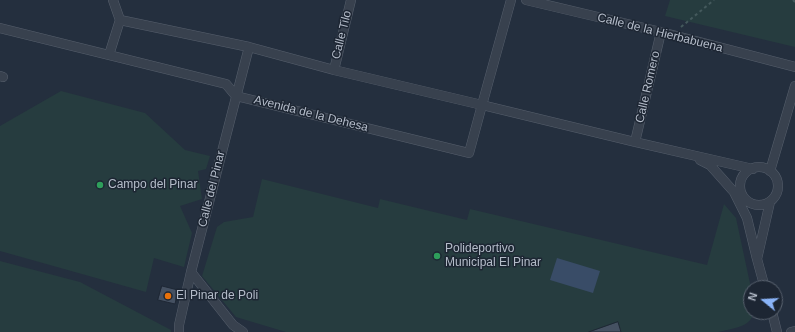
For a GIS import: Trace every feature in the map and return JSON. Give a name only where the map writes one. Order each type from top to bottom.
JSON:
[{"type":"street","points":[[109,55],[120,20],[113,0]]},
{"type":"street","name":"Calle Tilo","points":[[334,70],[351,0]]},
{"type":"street","points":[[482,105],[511,0]]},
{"type":"street","name":"Calle de la Hierbabuena","points":[[526,0],[661,32],[795,67]]},
{"type":"street","points":[[120,20],[249,47],[334,70],[752,169]]},
{"type":"street","name":"Avenida de la Dehesa","points":[[0,28],[226,84],[236,96],[469,153],[482,105]]},
{"type":"street","name":"Calle Romero","points":[[635,142],[661,32]]},
{"type":"street","name":"Calle del Pinar","points":[[179,332],[179,325],[191,272],[249,47]]},
{"type":"street","points":[[770,171],[795,86]]},
{"type":"street","points":[[691,155],[710,165],[734,192],[751,204],[764,205],[774,198],[778,187],[778,181],[775,175],[765,168],[759,167],[747,172],[743,177],[740,189],[746,200]]},
{"type":"street","points":[[734,192],[747,218],[763,280]]},
{"type":"street","points":[[757,259],[770,202]]},
{"type":"street","points":[[191,272],[233,325],[243,332]]},
{"type":"street","points":[[774,320],[777,332]]},
{"type":"street","points":[[791,332],[795,331]]},
{"type":"path","points":[[671,35],[714,0]]},
{"type":"green space","points":[[670,0],[795,0],[795,47],[665,16]]},
{"type":"green space","name":"Campo del Pinar","points":[[61,91],[145,113],[185,150],[210,156],[206,169],[198,171],[202,199],[180,206],[192,233],[184,267],[154,258],[146,292],[0,251],[0,126]]},
{"type":"green space","name":"Polideportivo Municipal El Pinar","points":[[262,179],[378,208],[380,199],[467,220],[470,209],[707,265],[724,204],[736,218],[749,280],[743,280],[743,320],[750,320],[740,326],[718,332],[286,332],[236,317],[202,276],[217,227],[224,222],[253,217]]},
{"type":"green space","points":[[0,261],[80,282],[171,330],[171,332],[0,332]]},
{"type":"water","points":[[557,258],[600,271],[593,293],[550,280]]},
{"type":"building","name":"El Pinar de Poli","points":[[162,286],[178,290],[175,304],[158,300]]},
{"type":"building","points":[[618,322],[621,332],[589,332]]},
{"type":"place","name":"Campo del Pinar","points":[[100,185]]},
{"type":"place","name":"Polideportivo Municipal El Pinar","points":[[437,256]]},
{"type":"place","name":"El Pinar de Poli","points":[[168,296]]}]
